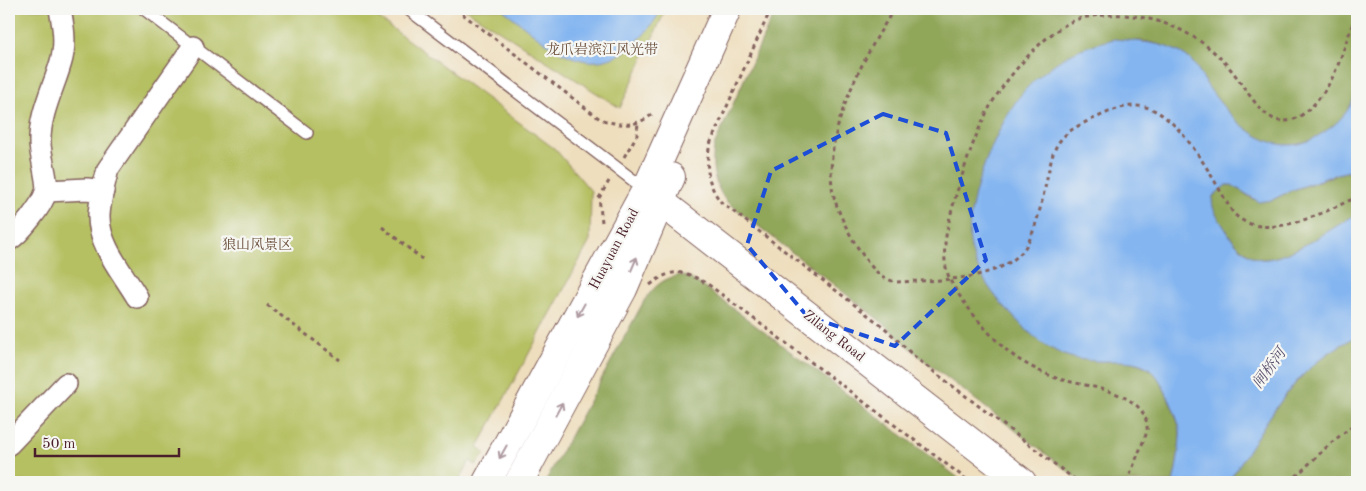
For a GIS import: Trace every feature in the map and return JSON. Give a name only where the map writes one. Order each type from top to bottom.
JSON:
[{"type":"main road","name":"Huayuan Road","points":[[519,482],[623,290],[653,195],[727,9]]},
{"type":"main road","name":"Huayuan Road","points":[[487,482],[653,195],[708,94],[743,9]]},
{"type":"main road","name":"Zilang Road","points":[[653,195],[1022,482]]},
{"type":"street","points":[[9,240],[41,203],[47,191],[40,142],[48,98],[62,57],[64,33],[60,9]]},
{"type":"street","points":[[137,297],[103,239],[99,218],[102,191],[108,169],[193,47]]},
{"type":"street","points":[[47,191],[87,189],[102,191]]},
{"type":"street","points":[[9,444],[66,384]]},
{"type":"lane","points":[[144,9],[307,132]]},
{"type":"lane","points":[[408,9],[653,195]]},
{"type":"path","points":[[456,9],[600,118],[626,126],[646,120],[658,109]]},
{"type":"path","points":[[771,9],[710,144],[707,167],[709,181],[714,193],[721,202],[886,329],[916,358],[1078,482]]},
{"type":"path","points":[[894,9],[859,71],[842,114],[830,165],[836,204],[854,241],[873,269],[889,281],[897,282],[972,275],[997,269],[1020,254],[1031,238],[1054,153],[1063,136],[1069,131],[1121,107],[1139,106],[1148,108],[1160,113],[1175,126],[1200,158],[1233,213],[1250,225],[1281,225],[1300,221],[1357,197]]},
{"type":"path","points":[[1127,482],[1147,432],[1144,415],[1137,407],[1118,393],[1058,378],[1015,357],[999,344],[967,306],[949,278],[944,264],[947,232],[967,158],[978,130],[990,107],[1035,48],[1063,25],[1076,19],[1093,16],[1130,16],[1159,21],[1199,39],[1221,58],[1266,114],[1281,121],[1289,121],[1302,114],[1323,94],[1332,79],[1357,14]]},
{"type":"path","points":[[382,227],[422,259]]},
{"type":"path","points":[[645,292],[660,277],[670,273],[681,272],[692,275],[709,285],[970,482]]},
{"type":"path","points":[[267,305],[340,360]]},
{"type":"path","points":[[1290,482],[1331,442],[1357,422]]},
{"type":"highlighted area","points":[[883,114],[946,133],[986,260],[895,346],[807,316],[747,245],[771,171]]},
{"type":"green space","name":"狼山风景区","points":[[9,9],[366,9],[555,149],[591,191],[590,241],[478,447],[485,454],[476,465],[470,461],[460,479],[463,482],[9,482]]},
{"type":"green space","name":"龙爪岩滨江风光带","points":[[465,9],[666,9],[620,108]]},
{"type":"green space","points":[[776,9],[1357,9],[1357,89],[1351,105],[1342,118],[1316,138],[1299,144],[1284,145],[1268,141],[1254,134],[1229,113],[1208,87],[1195,65],[1187,57],[1169,48],[1142,41],[1078,54],[1059,61],[1030,86],[1016,102],[998,133],[982,172],[971,213],[971,248],[979,269],[991,290],[1007,310],[1028,328],[1094,359],[1134,362],[1148,368],[1156,375],[1170,402],[1180,431],[1178,457],[1173,482],[1082,482],[919,356],[883,323],[726,201],[714,174],[715,144]]},
{"type":"green space","points":[[1357,169],[1357,214],[1283,255],[1261,259],[1255,258],[1240,248],[1229,235],[1212,205],[1213,196],[1226,185],[1238,188],[1252,199],[1272,200],[1290,191]]},
{"type":"green space","points":[[681,275],[707,289],[964,482],[545,482],[644,301],[659,284],[669,278]]},
{"type":"green space","points":[[1357,336],[1357,482],[1228,482],[1269,418],[1304,374],[1323,357]]},
{"type":"water","points":[[502,9],[662,9],[646,32],[625,51],[601,61],[587,61],[572,57],[553,48]]},
{"type":"water","name":"闸桥河","points":[[1114,39],[1157,44],[1186,56],[1197,68],[1207,85],[1228,112],[1240,124],[1254,134],[1284,145],[1300,144],[1330,128],[1347,111],[1357,89],[1357,169],[1333,175],[1290,191],[1272,200],[1259,202],[1232,185],[1226,185],[1213,196],[1212,205],[1232,239],[1245,252],[1261,259],[1283,255],[1296,249],[1357,214],[1357,336],[1323,357],[1291,388],[1269,418],[1228,482],[1173,482],[1180,430],[1168,396],[1152,371],[1138,363],[1096,361],[1070,357],[1048,347],[1020,324],[1002,304],[983,278],[973,256],[969,232],[975,194],[989,153],[1006,117],[1015,103],[1036,79],[1068,55]]}]
